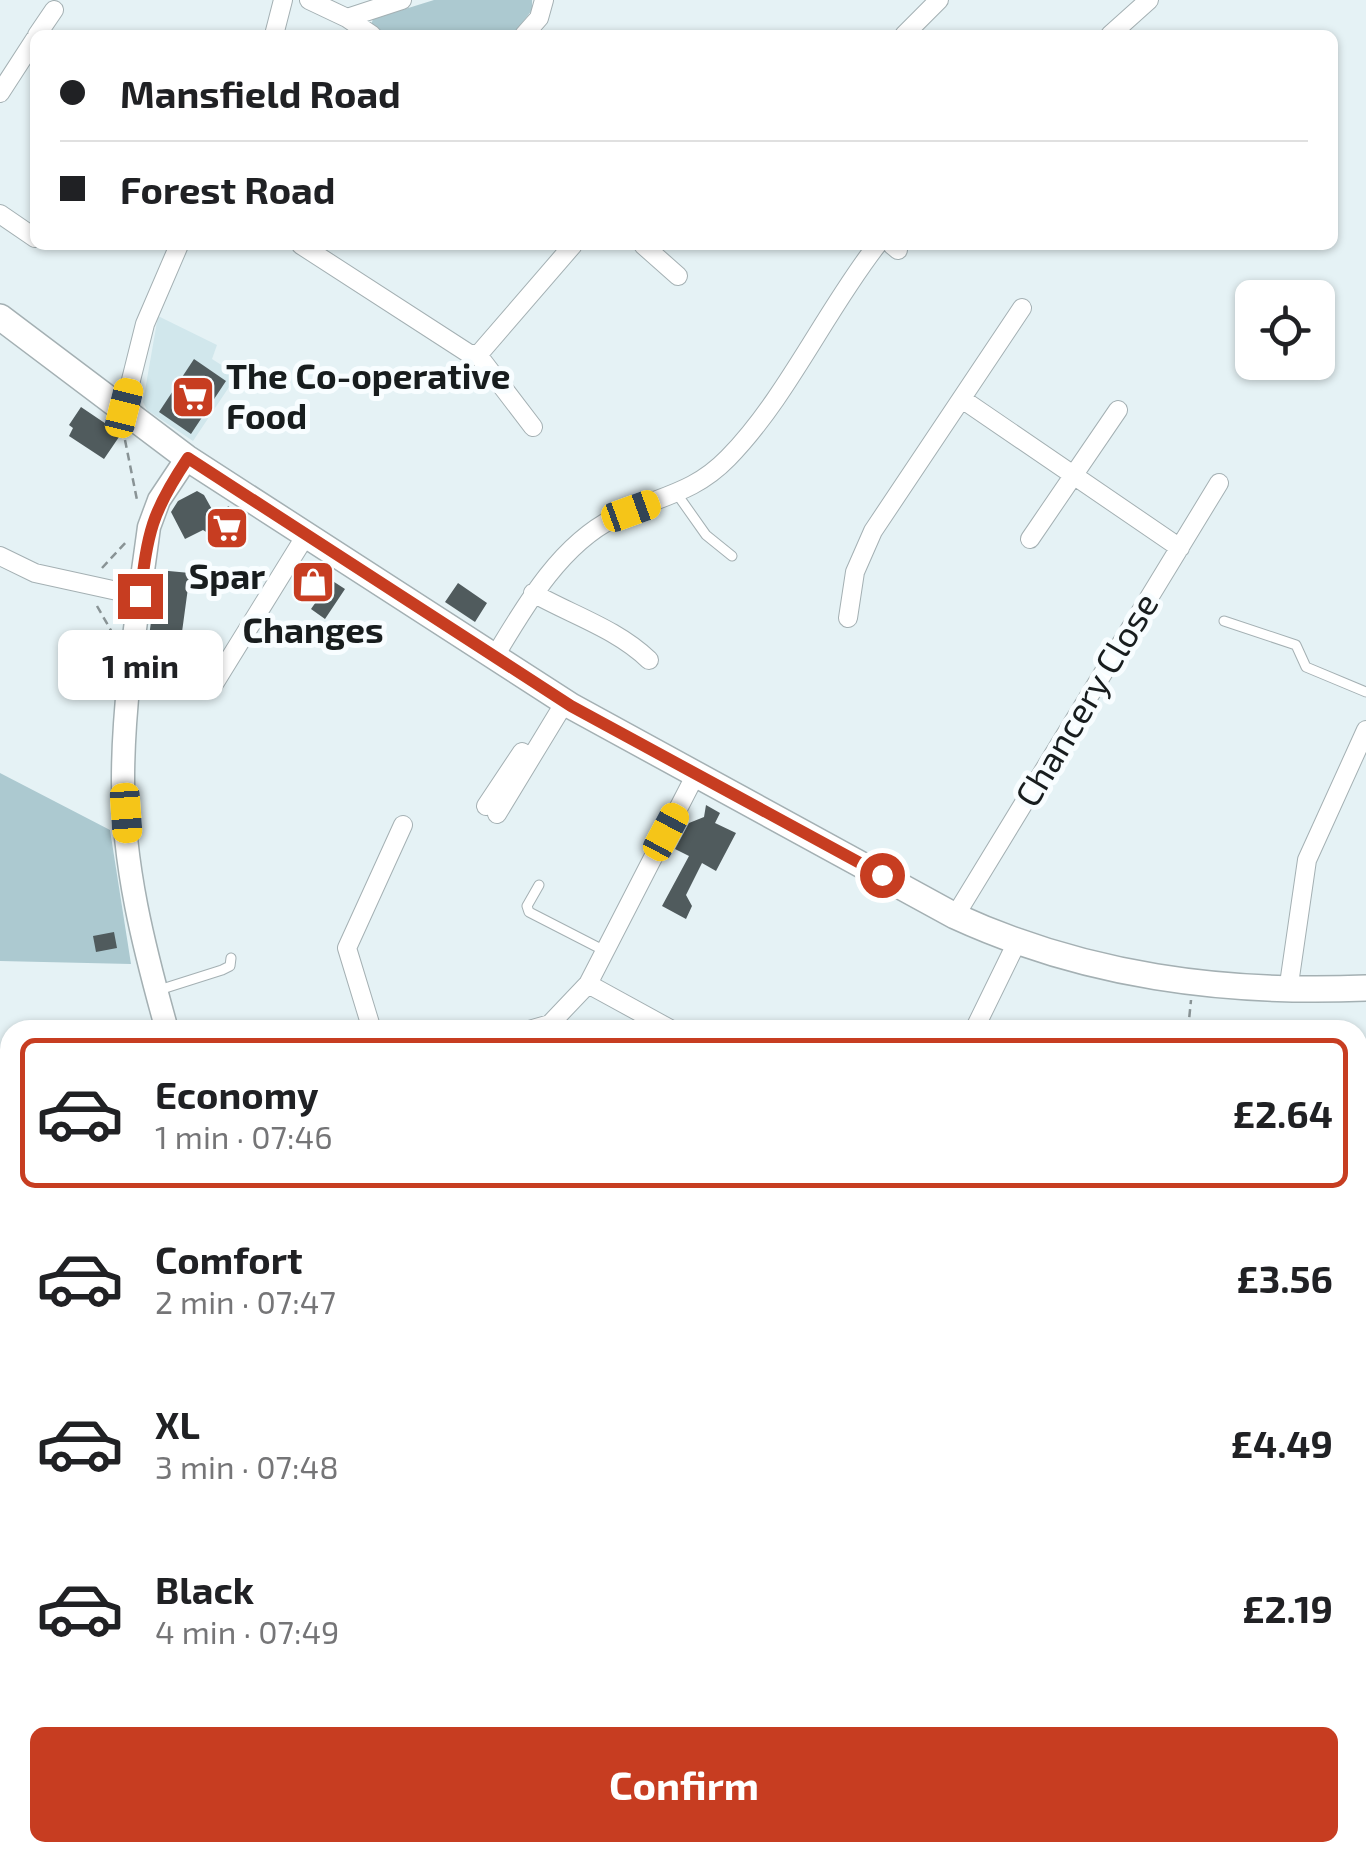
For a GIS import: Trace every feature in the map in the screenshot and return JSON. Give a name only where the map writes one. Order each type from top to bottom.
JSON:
[{"type":"main road","points":[[0,317],[188,458],[562,700],[955,916],[1016,944],[1108,970],[1192,984],[1288,991],[1366,988]]},
{"type":"street","points":[[275,30],[283,0]]},
{"type":"street","points":[[309,0],[365,30]]},
{"type":"street","points":[[347,18],[402,0]]},
{"type":"street","points":[[528,30],[539,18],[544,0]]},
{"type":"street","points":[[909,30],[939,0]]},
{"type":"street","points":[[1115,30],[1139,3]]},
{"type":"street","points":[[41,30],[54,10]]},
{"type":"street","points":[[0,93],[30,46]]},
{"type":"street","points":[[0,214],[30,235]]},
{"type":"street","points":[[124,408],[145,324],[176,250]]},
{"type":"street","points":[[308,250],[468,353],[478,355],[533,427]]},
{"type":"street","points":[[478,355],[569,250]]},
{"type":"street","points":[[649,250],[678,276]]},
{"type":"street","points":[[495,656],[533,592],[601,526],[692,489],[730,457],[827,323],[838,295],[874,250]]},
{"type":"street","points":[[848,618],[855,572],[873,531],[1022,308]]},
{"type":"street","points":[[962,399],[1180,548]]},
{"type":"street","points":[[1030,539],[1118,410]]},
{"type":"street","points":[[165,1020],[130,878],[123,780],[130,678],[148,527],[159,500],[188,458]]},
{"type":"street","name":"Chancery Close","points":[[955,916],[1219,484]]},
{"type":"street","points":[[130,678],[214,684],[306,535]]},
{"type":"street","points":[[0,556],[36,574],[140,596]]},
{"type":"street","points":[[533,592],[579,619],[627,638],[650,660]]},
{"type":"street","points":[[491,810],[562,700]]},
{"type":"street","points":[[1288,991],[1307,860],[1366,730]]},
{"type":"street","points":[[554,1020],[588,984],[697,772]]},
{"type":"street","points":[[369,1020],[347,948],[402,825]]},
{"type":"street","points":[[979,1020],[1016,944]]},
{"type":"street","points":[[588,984],[654,1020]]},
{"type":"lane","points":[[677,494],[706,536],[732,556]]},
{"type":"lane","points":[[1224,621],[1296,644],[1306,666],[1366,692]]},
{"type":"lane","points":[[539,885],[527,906],[529,912],[605,951]]},
{"type":"lane","points":[[156,991],[222,970],[230,966],[232,958]]},
{"type":"path","points":[[124,408],[123,430],[142,525],[148,527]]},
{"type":"path","points":[[1189,1020],[1192,984]]},
{"type":"shaded area","points":[[434,0],[532,0],[532,10],[517,30],[379,30],[371,25],[373,19]]},
{"type":"shaded area","points":[[158,316],[217,345],[212,359],[237,375],[193,441],[147,410],[143,402]]},
{"type":"shaded area","points":[[0,773],[110,830],[131,964],[0,961]]},
{"type":"building","name":"The Co-operative Food","points":[[194,359],[226,381],[191,434],[159,412]]},
{"type":"building","points":[[81,407],[121,434],[104,459],[69,436],[73,428],[69,425]]},
{"type":"building","points":[[197,491],[204,495],[219,522],[228,506],[247,518],[230,544],[233,549],[203,530],[185,539],[171,512],[178,501]]},
{"type":"building","points":[[308,565],[345,589],[325,619],[311,609],[318,599],[295,584]]},
{"type":"building","points":[[158,570],[190,573],[182,632],[162,630],[160,645],[148,644]]},
{"type":"building","points":[[458,583],[487,603],[475,622],[445,602]]},
{"type":"building","points":[[706,805],[720,813],[715,823],[736,833],[716,871],[702,863],[686,895],[692,906],[686,919],[662,906],[689,856],[675,849],[689,823],[704,817]]},
{"type":"building","points":[[114,932],[117,948],[96,952],[93,936]]},
{"type":"place","name":"The Co-operative Food","points":[[193,397]]},
{"type":"place","name":"Spar","points":[[227,528]]},
{"type":"place","name":"Changes","points":[[313,582]]},
{"type":"route","points":[[140,596],[148,527],[159,500],[188,458],[571,706],[882,875]]}]
